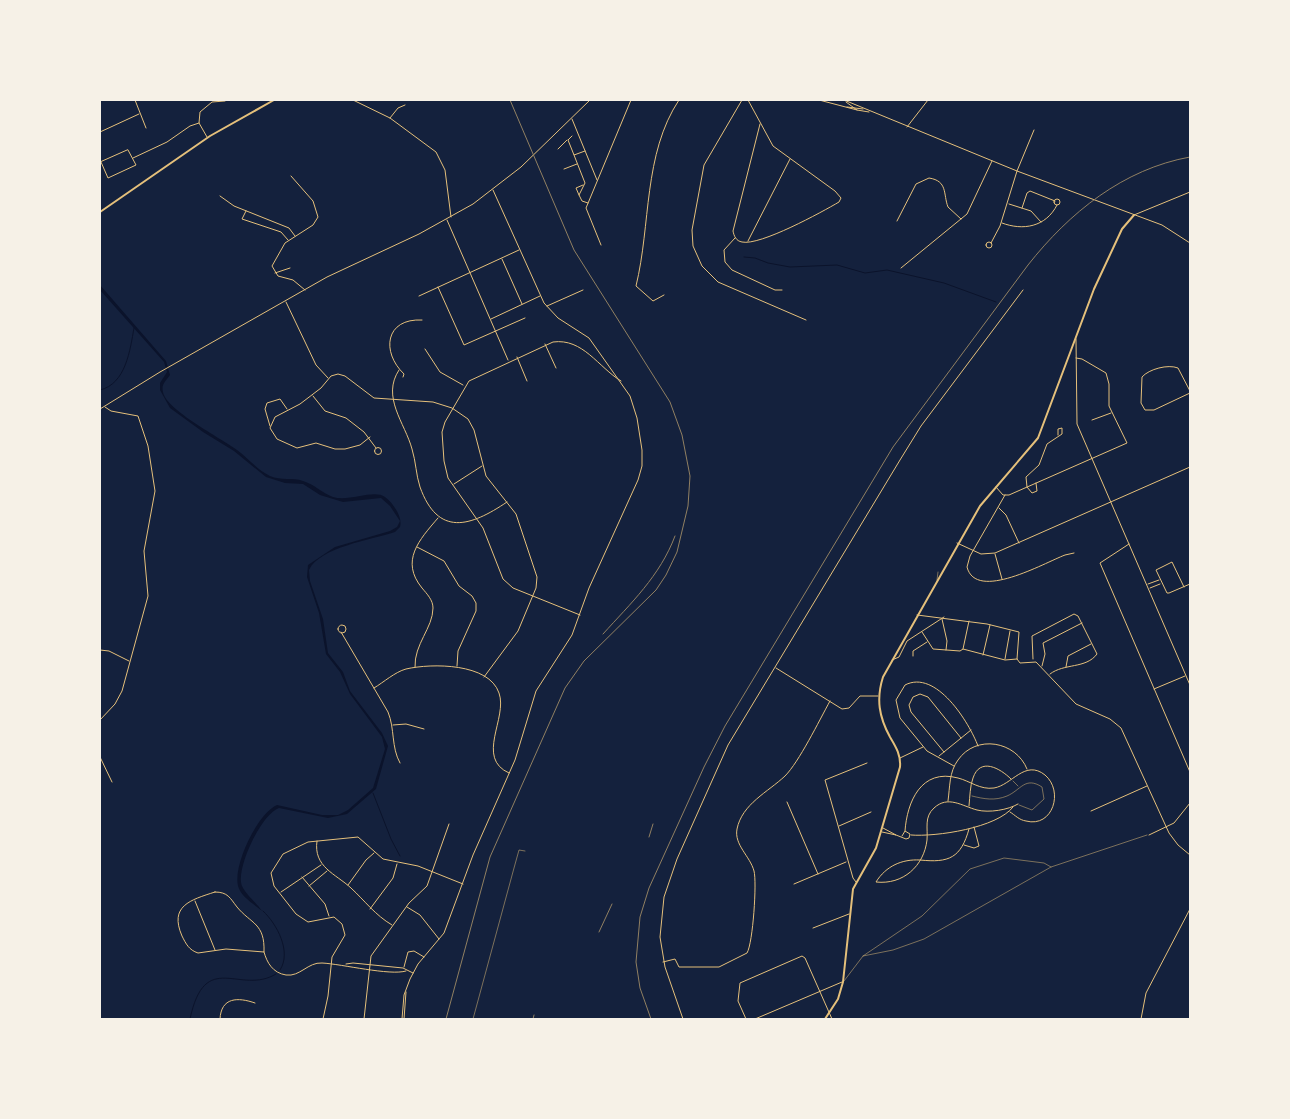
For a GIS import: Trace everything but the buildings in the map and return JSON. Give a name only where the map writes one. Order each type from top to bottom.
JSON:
[{"type":"main road","points":[[100,212],[207,138],[274,100]]},
{"type":"main road","points":[[825,1019],[838,999],[843,982],[849,914],[856,882],[873,853],[899,775],[900,758],[882,722],[878,696],[883,677],[957,543],[980,506],[1038,438],[1105,263],[1122,228],[1134,215]]},
{"type":"street","points":[[135,100],[146,128]]},
{"type":"street","points":[[353,100],[390,118],[409,134],[431,148],[440,157],[445,170],[451,218]]},
{"type":"street","points":[[100,409],[340,270],[451,218],[493,190],[528,161],[590,100]]},
{"type":"street","points":[[601,245],[586,211],[631,100]]},
{"type":"street","points":[[664,295],[658,300],[653,301],[638,289],[637,280],[661,132],[679,100]]},
{"type":"street","points":[[742,100],[704,165],[692,230],[695,251],[702,266],[718,282],[806,320]]},
{"type":"street","points":[[748,100],[774,146],[836,191],[840,196],[840,200],[791,227],[748,242],[740,242],[733,233],[734,225],[760,124]]},
{"type":"street","points":[[819,100],[872,113]]},
{"type":"street","points":[[845,100],[857,110]]},
{"type":"street","points":[[845,100],[872,113],[1017,171],[1162,225],[1190,243]]},
{"type":"street","points":[[907,127],[928,100]]},
{"type":"street","points":[[207,138],[199,124],[203,109],[212,102],[225,101]]},
{"type":"street","points":[[390,118],[398,108],[405,105]]},
{"type":"street","points":[[844,107],[866,110]]},
{"type":"street","points":[[100,132],[139,114]]},
{"type":"street","points":[[572,118],[597,181]]},
{"type":"street","points":[[132,158],[167,142],[190,126],[199,124]]},
{"type":"street","points":[[991,243],[1002,222],[1017,171],[1034,130]]},
{"type":"street","points":[[558,149],[572,136]]},
{"type":"street","points":[[568,140],[584,184],[579,195]]},
{"type":"street","points":[[128,150],[132,158],[136,165],[108,178],[101,162],[128,150]]},
{"type":"street","points":[[574,155],[585,151]]},
{"type":"street","points":[[748,242],[790,159]]},
{"type":"street","points":[[901,268],[962,219],[973,206],[992,161]]},
{"type":"street","points":[[564,169],[578,164]]},
{"type":"street","points":[[274,273],[273,262],[289,240],[313,225],[318,217],[313,201],[291,176]]},
{"type":"street","points":[[896,221],[914,186],[919,181],[929,178],[941,183],[945,189],[948,207],[962,219]]},
{"type":"street","points":[[584,184],[576,188],[582,201],[588,203]]},
{"type":"street","points":[[403,1019],[406,992],[413,973],[439,939],[455,908],[476,848],[515,760],[536,691],[572,636],[588,588],[638,480],[642,466],[642,450],[635,409],[621,381],[585,334],[558,318],[547,307],[540,296],[493,190]]},
{"type":"street","points":[[1002,222],[1019,227],[1041,222],[1060,201],[1054,201],[1030,191],[1027,193],[1022,208]]},
{"type":"street","points":[[1134,215],[1190,192]]},
{"type":"street","points":[[220,196],[246,210],[289,228],[295,236]]},
{"type":"street","points":[[1054,201],[1057,205]]},
{"type":"street","points":[[1008,204],[1031,211],[1041,222]]},
{"type":"street","points":[[246,210],[242,219],[281,232],[289,240]]},
{"type":"street","points":[[447,220],[508,361]]},
{"type":"street","points":[[735,238],[724,250],[728,266],[732,270],[775,290],[782,290]]},
{"type":"street","points":[[419,296],[520,250]]},
{"type":"street","points":[[502,258],[522,304]]},
{"type":"street","points":[[274,273],[290,268]]},
{"type":"street","points":[[274,273],[293,280],[305,290]]},
{"type":"street","points":[[438,287],[463,344],[525,318]]},
{"type":"street","points":[[547,307],[583,290]]},
{"type":"street","points":[[683,1019],[664,962],[660,925],[669,879],[728,745],[918,432],[1023,290]]},
{"type":"street","points":[[490,319],[540,296]]},
{"type":"street","points":[[285,301],[316,365],[329,379]]},
{"type":"street","points":[[403,377],[389,351],[393,332],[406,322],[422,320]]},
{"type":"street","points":[[1076,336],[1076,418],[1186,676],[1189,678],[1190,685]]},
{"type":"street","points":[[580,615],[513,588],[503,579],[477,518],[446,471],[442,432],[464,385],[474,377],[545,344],[559,341],[570,342],[602,364],[621,381]]},
{"type":"street","points":[[545,344],[556,368]]},
{"type":"street","points":[[425,349],[440,372],[464,385]]},
{"type":"street","points":[[517,357],[527,381]]},
{"type":"street","points":[[1074,553],[1002,580],[988,582],[974,578],[968,567],[973,550],[1006,495],[1127,443],[1111,413],[1108,403],[1109,384],[1106,373],[1082,359],[1076,358]]},
{"type":"street","points":[[602,364],[607,361]]},
{"type":"street","points":[[1173,366],[1178,368],[1190,392],[1152,411],[1145,410],[1141,404],[1142,377],[1158,369],[1173,366]]},
{"type":"street","points":[[399,370],[395,379],[394,399],[396,411],[412,447],[420,488],[430,508],[438,518],[457,524],[477,518],[508,501]]},
{"type":"street","points":[[270,428],[275,417],[313,396],[335,374],[342,374],[371,396],[433,402],[452,408],[463,415],[471,424],[482,466],[489,482],[508,501],[516,514],[536,570],[537,583],[518,631],[484,677]]},
{"type":"street","points":[[313,396],[325,411],[346,418],[370,437],[376,448]]},
{"type":"street","points":[[288,410],[280,399],[267,403],[265,409],[270,428],[276,439],[297,448],[316,443],[334,449],[345,449],[360,445],[370,437]]},
{"type":"street","points":[[100,720],[119,700],[148,596],[144,551],[154,486],[148,446],[138,416],[111,411],[104,406]]},
{"type":"street","points":[[1092,420],[1111,413]]},
{"type":"street","points":[[1036,483],[1037,489],[1032,493],[1027,487],[1026,477],[1039,465],[1046,446],[1058,435]]},
{"type":"street","points":[[453,484],[463,476],[482,466]]},
{"type":"street","points":[[957,543],[985,554],[995,554],[1190,468]]},
{"type":"street","points":[[996,486],[1006,495]]},
{"type":"street","points":[[998,508],[1006,515],[1020,544]]},
{"type":"street","points":[[415,668],[416,651],[433,609],[430,599],[412,572],[412,560],[417,547],[438,518]]},
{"type":"street","points":[[1130,544],[1100,563],[1190,772]]},
{"type":"street","points":[[417,547],[444,562],[459,586],[472,596],[476,602],[476,612],[458,650],[457,667]]},
{"type":"street","points":[[995,554],[1002,580]]},
{"type":"street","points":[[1184,587],[1172,562],[1156,570],[1159,580],[1167,593],[1184,587],[1190,584]]},
{"type":"street","points":[[1148,585],[1159,580]]},
{"type":"street","points":[[1149,588],[1161,584]]},
{"type":"street","points":[[1033,661],[1032,636],[1074,614],[1078,616],[1097,654],[1096,657],[1076,666],[1055,670],[1050,674]]},
{"type":"street","points":[[917,615],[969,621],[1020,632],[1017,658],[1020,663],[1026,664],[1033,661]]},
{"type":"street","points":[[892,660],[898,657],[907,641],[943,618]]},
{"type":"street","points":[[943,618],[946,650]]},
{"type":"street","points":[[963,649],[969,621]]},
{"type":"street","points":[[1041,667],[1045,654],[1043,643],[1082,623]]},
{"type":"street","points":[[983,655],[990,625]]},
{"type":"street","points":[[1005,660],[1010,630]]},
{"type":"street","points":[[341,632],[388,712],[392,725],[394,749],[400,763]]},
{"type":"street","points":[[922,632],[933,649],[960,651],[963,649],[1005,660],[1017,658]]},
{"type":"street","points":[[913,656],[913,651],[928,642]]},
{"type":"street","points":[[1066,668],[1068,656],[1092,644]]},
{"type":"street","points":[[100,650],[109,651],[130,661]]},
{"type":"street","points":[[1033,661],[1050,674],[1076,704],[1110,719],[1121,728],[1166,827],[1178,845],[1190,855]]},
{"type":"street","points":[[374,688],[400,671],[415,668],[457,667],[471,669],[484,677],[496,687],[500,697],[494,758],[499,767],[509,773]]},
{"type":"street","points":[[776,668],[842,709],[847,709],[860,696],[878,696]]},
{"type":"street","points":[[1154,689],[1186,676]]},
{"type":"street","points":[[954,766],[931,755],[900,718],[896,705],[902,688],[914,681],[923,681],[936,687],[972,730],[978,746]]},
{"type":"street","points":[[944,752],[911,712],[910,706],[913,697],[920,694],[928,697],[961,738]]},
{"type":"street","points":[[664,962],[675,959],[679,967],[719,967],[747,953],[751,942],[755,877],[752,866],[738,842],[737,829],[752,803],[787,774],[830,702]]},
{"type":"street","points":[[392,725],[406,724],[424,729]]},
{"type":"street","points":[[938,758],[972,730]]},
{"type":"street","points":[[948,801],[950,777],[954,766],[963,754],[978,746],[992,744],[1012,750],[1022,758],[1028,770]]},
{"type":"street","points":[[900,758],[913,754],[923,746]]},
{"type":"street","points":[[100,757],[112,782]]},
{"type":"street","points":[[856,882],[848,862],[825,780],[867,763]]},
{"type":"street","points":[[969,807],[971,783],[976,772],[985,766],[1000,768],[1011,779]]},
{"type":"street","points":[[902,836],[907,809],[916,792],[931,781],[950,777],[984,788],[996,788],[1028,770],[1038,771],[1050,780],[1055,794],[1054,807],[1045,817],[1030,822],[1021,820],[1010,812]]},
{"type":"street","points":[[1091,811],[1148,786]]},
{"type":"street","points":[[969,829],[964,845],[956,855],[949,859],[935,862],[920,860],[901,861],[882,873],[876,882],[888,882],[909,874],[920,860],[927,835],[929,814],[937,806],[948,801],[991,811],[1018,804]]},
{"type":"street","points":[[787,802],[818,874]]},
{"type":"street","points":[[1149,834],[1166,827],[1180,816],[1190,803]]},
{"type":"street","points":[[882,830],[906,839],[910,836],[969,829],[1010,812],[1014,806]]},
{"type":"street","points":[[838,826],[871,812]]},
{"type":"street","points":[[364,1019],[369,969],[374,951],[407,907],[427,886],[448,824]]},
{"type":"street","points":[[964,845],[974,848],[979,846],[974,827]]},
{"type":"street","points":[[904,831],[908,831],[910,836]]},
{"type":"street","points":[[323,1019],[334,954],[345,938],[345,930],[340,922],[329,917],[305,921],[296,914],[271,881],[271,873],[274,866],[287,852],[317,841],[358,837],[367,843],[374,853],[382,859],[433,872],[463,884]]},
{"type":"street","points":[[317,841],[316,848],[322,864],[327,870],[348,886],[370,909],[392,926]]},
{"type":"street","points":[[348,886],[366,860],[374,853]]},
{"type":"street","points":[[794,884],[848,862]]},
{"type":"street","points":[[370,909],[393,878],[397,863]]},
{"type":"street","points":[[281,893],[301,876],[322,864]]},
{"type":"street","points":[[309,887],[327,870]]},
{"type":"street","points":[[301,876],[325,904],[329,917]]},
{"type":"street","points":[[264,952],[237,948],[198,953],[192,951],[177,925],[177,915],[180,909],[195,900],[215,892],[227,894],[258,927],[264,952],[266,962],[273,970],[284,975],[292,975],[313,963],[413,973]]},
{"type":"street","points":[[195,900],[214,950]]},
{"type":"street","points":[[407,907],[420,914],[439,939]]},
{"type":"street","points":[[1141,1019],[1149,988],[1190,909]]},
{"type":"street","points":[[812,928],[849,914]]},
{"type":"street","points":[[403,968],[408,952],[414,951],[424,957]]},
{"type":"street","points":[[746,1019],[738,997],[739,985],[802,956],[832,1019]]},
{"type":"street","points":[[344,965],[370,964],[403,968],[406,971]]},
{"type":"street","points":[[755,1019],[843,982]]},
{"type":"street","points":[[220,1019],[221,1009],[226,1002],[235,999],[255,1003]]},
{"type":"lane","points":[[937,580],[938,572]]},
{"type":"lane","points":[[1011,779],[1019,787]]},
{"type":"lane","points":[[970,796],[995,799],[1008,796],[1019,787],[1032,782],[1042,787],[1043,802],[1034,809],[1028,810],[1018,804]]},
{"type":"lane","points":[[863,956],[893,950],[924,938],[1051,867],[1149,834]]},
{"type":"lane","points":[[473,1019],[519,850],[525,852]]},
{"type":"lane","points":[[843,982],[863,956],[922,916],[970,869],[1004,858],[1044,863],[1051,867]]},
{"type":"water","points":[[100,285],[166,361],[170,375],[163,385],[163,392],[166,399],[184,415],[237,450],[261,471],[270,476],[303,481],[333,497],[346,498],[374,494],[380,495],[385,497],[397,510],[400,519],[401,523],[400,527],[395,532],[335,550],[324,555],[309,570],[310,581],[323,619],[328,653],[343,672],[350,691],[382,733],[388,746],[376,789],[347,814],[328,818],[279,808],[272,812],[265,820],[251,843],[242,868],[241,878],[242,886],[262,911],[242,894],[238,886],[237,877],[248,841],[262,818],[277,805],[322,815],[338,815],[348,810],[373,788],[385,749],[382,737],[350,694],[340,672],[326,654],[319,613],[307,577],[308,565],[335,547],[390,531],[397,527],[400,521],[390,506],[381,498],[343,502],[320,495],[303,484],[285,483],[266,477],[234,451],[203,432],[170,408],[160,390],[160,383],[167,372],[164,362],[100,290]]},
{"type":"waterway","points":[[744,257],[790,267],[837,265],[865,273],[887,270],[944,283],[996,302]]},
{"type":"waterway","points":[[100,390],[109,387],[121,374],[128,356],[134,328]]},
{"type":"waterway","points":[[373,793],[391,839],[400,856]]},
{"type":"waterway","points":[[263,911],[278,931],[284,947],[283,963],[280,970]]},
{"type":"waterway","points":[[190,1019],[197,998],[205,985],[214,979],[263,979],[276,974]]},
{"type":"railway","points":[[446,1019],[490,857],[565,688],[584,661],[656,590],[677,552],[688,506],[690,476],[682,435],[670,402],[574,250],[510,100]]},
{"type":"railway","points":[[651,1019],[640,988],[636,962],[640,917],[649,888],[704,767],[725,726],[893,447],[1028,265],[1061,228],[1099,196],[1120,183],[1165,163],[1190,157]]},
{"type":"railway","points":[[603,634],[653,576],[675,536]]},
{"type":"railway","points":[[649,837],[653,824]]},
{"type":"railway","points":[[599,932],[612,904]]},
{"type":"railway","points":[[533,1019],[534,1015]]}]
